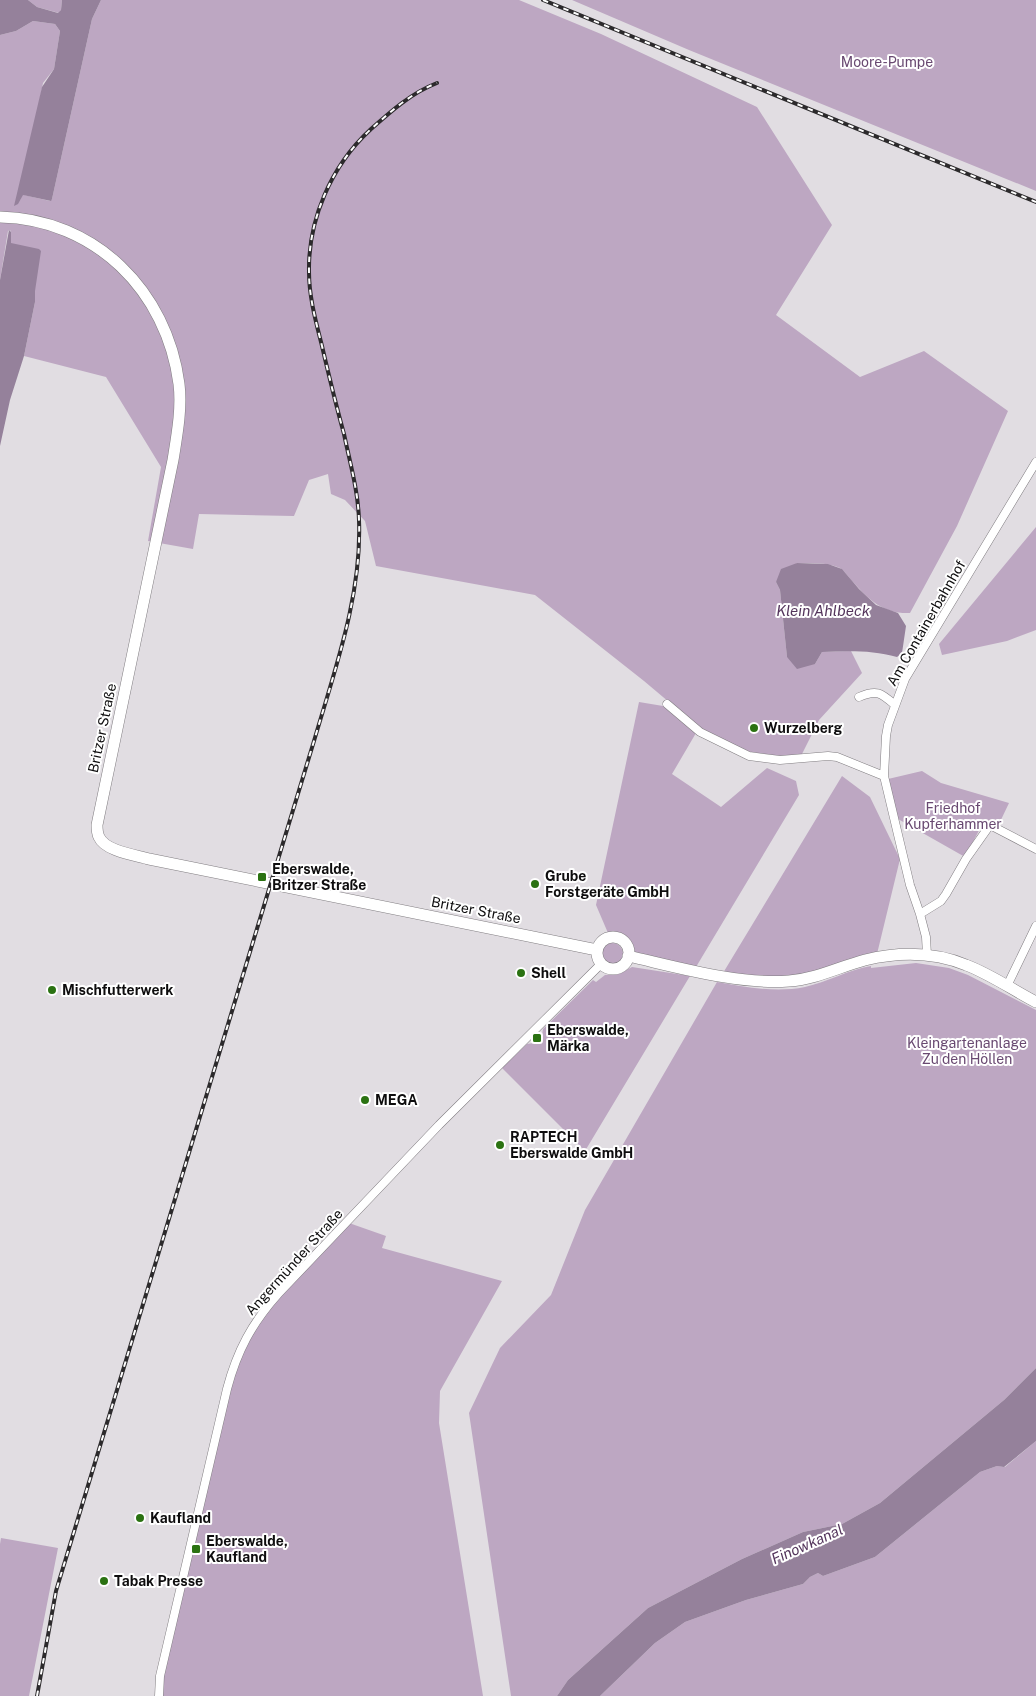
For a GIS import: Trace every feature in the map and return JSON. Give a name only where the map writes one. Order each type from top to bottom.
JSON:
[{"type":"main road","name":"Britzer Straße","points":[[0,217],[30,220],[63,230],[97,247],[122,268],[146,295],[160,317],[173,350],[179,386],[178,424],[173,460],[98,819],[98,835],[102,842],[109,848],[150,859],[597,950]]},
{"type":"main road","points":[[607,938],[615,938],[626,944],[628,956],[627,961],[620,968],[610,969],[601,964],[597,950],[607,938]]},
{"type":"main road","points":[[628,956],[726,977],[769,982],[803,980],[877,958],[913,954],[927,955],[966,965],[1036,1002]]},
{"type":"street","name":"Am Containerbahnhof","points":[[927,955],[926,937],[910,885],[884,776],[886,736],[905,679],[1036,462]]},
{"type":"street","points":[[859,697],[870,692],[881,693],[895,705]]},
{"type":"street","points":[[667,704],[700,732],[749,756],[780,760],[837,757],[884,776]]},
{"type":"street","points":[[920,914],[941,901],[966,859],[990,825],[1036,849]]},
{"type":"street","points":[[1007,986],[1036,926]]},
{"type":"street","name":"Angermünder Straße","points":[[159,1696],[160,1676],[227,1389],[240,1349],[251,1329],[273,1300],[439,1125],[601,964]]},
{"type":"green space","points":[[28,0],[62,0],[61,10],[59,13],[37,7]]},
{"type":"green space","points":[[101,0],[519,0],[601,34],[757,107],[832,225],[776,315],[860,377],[924,351],[1008,411],[957,526],[910,613],[885,609],[878,605],[865,595],[842,569],[829,565],[797,563],[776,582],[780,590],[787,657],[815,664],[822,652],[851,651],[862,673],[819,720],[801,756],[779,756],[751,752],[725,742],[701,729],[644,681],[535,595],[376,566],[365,521],[345,500],[331,494],[328,474],[309,480],[294,516],[199,514],[193,549],[148,541],[161,467],[106,377],[24,356],[35,302],[35,291],[10,249],[10,230],[8,231],[0,280],[0,35],[16,31],[33,21],[55,24],[60,31],[54,69],[43,83],[20,200],[25,186],[24,195],[50,201],[92,19]]},
{"type":"green space","name":"Moore-Pumpe","points":[[572,0],[1036,0],[1036,191],[689,50]]},
{"type":"green space","points":[[1036,527],[1036,630],[1007,641],[942,655],[939,644]]},
{"type":"green space","points":[[639,702],[663,706],[696,733],[672,774],[721,807],[767,768],[796,781],[799,795],[696,967],[635,952],[622,938],[608,933],[596,905]]},
{"type":"green space","name":"Friedhof Kupferhammer","points":[[922,771],[941,783],[1009,803],[999,824],[985,819],[965,857],[898,819],[888,779]]},
{"type":"green space","points":[[842,776],[870,797],[900,859],[877,954],[818,973],[785,978],[723,973]]},
{"type":"green space","points":[[612,943],[620,946],[623,954],[620,962],[612,965],[604,962],[601,954],[604,946]]},
{"type":"green space","name":"Kleingartenanlage Zu den Höllen","points":[[916,963],[949,968],[968,975],[1036,1010],[1036,1368],[1004,1400],[880,1503],[842,1524],[803,1532],[742,1559],[648,1608],[568,1680],[557,1696],[511,1696],[469,1413],[500,1348],[551,1295],[585,1210],[717,982],[761,989],[794,989],[813,985],[871,966],[871,968]]},
{"type":"green space","points":[[632,967],[690,976],[585,1151],[502,1068],[527,1044],[534,1043],[542,1036],[543,1029],[593,980],[596,982],[605,975],[619,974]]},
{"type":"green space","points":[[349,1223],[386,1236],[382,1248],[502,1281],[440,1391],[439,1423],[483,1696],[159,1696],[232,1372],[263,1311]]},
{"type":"green space","points":[[1036,1441],[1036,1696],[600,1696],[655,1643],[685,1622],[746,1600],[803,1584],[810,1577],[818,1573],[823,1576],[875,1557],[980,1472],[997,1466],[1005,1467]]},
{"type":"green space","points":[[1,1538],[58,1548],[29,1696],[0,1696]]},
{"type":"water","points":[[0,0],[28,0],[37,7],[58,13],[61,10],[62,0],[101,0],[92,19],[51,201],[23,195],[18,204],[14,206],[42,87],[54,69],[60,31],[55,24],[33,21],[16,31],[0,35]]},
{"type":"water","points":[[9,230],[11,232],[11,243],[41,251],[35,302],[24,356],[10,400],[0,446],[0,280]]},
{"type":"water","name":"Klein Ahlbeck","points":[[797,563],[828,564],[842,569],[876,605],[898,613],[906,626],[902,653],[897,657],[869,652],[822,652],[815,664],[797,669],[787,657],[780,590],[776,582],[781,569]]},
{"type":"water","name":"Finowkanal","points":[[1036,1368],[1036,1441],[1004,1467],[997,1466],[980,1472],[875,1557],[823,1576],[818,1573],[810,1577],[803,1584],[746,1600],[685,1622],[655,1643],[600,1696],[557,1696],[568,1680],[648,1608],[742,1559],[803,1532],[842,1524],[880,1503],[1004,1400]]},
{"type":"railway","points":[[543,0],[1036,202]]},
{"type":"railway","points":[[37,1696],[56,1591],[330,687],[352,604],[359,548],[357,498],[344,434],[315,319],[309,281],[313,233],[324,195],[333,177],[356,144],[385,116],[418,92],[437,83]]},
{"type":"place","name":"Wurzelberg","points":[[754,728]]},
{"type":"place","name":"Eberswalde, Britzer Straße","points":[[262,877]]},
{"type":"place","name":"Grube Forstgeräte GmbH","points":[[535,884]]},
{"type":"place","name":"Shell","points":[[521,973]]},
{"type":"place","name":"Mischfutterwerk","points":[[52,990]]},
{"type":"place","name":"Eberswalde, Märka","points":[[537,1038]]},
{"type":"place","name":"MEGA","points":[[365,1100]]},
{"type":"place","name":"RAPTECH Eberswalde GmbH","points":[[500,1145]]},
{"type":"place","name":"Kaufland","points":[[140,1518]]},
{"type":"place","name":"Eberswalde, Kaufland","points":[[196,1549]]},
{"type":"place","name":"Tabak Presse","points":[[104,1581]]}]
